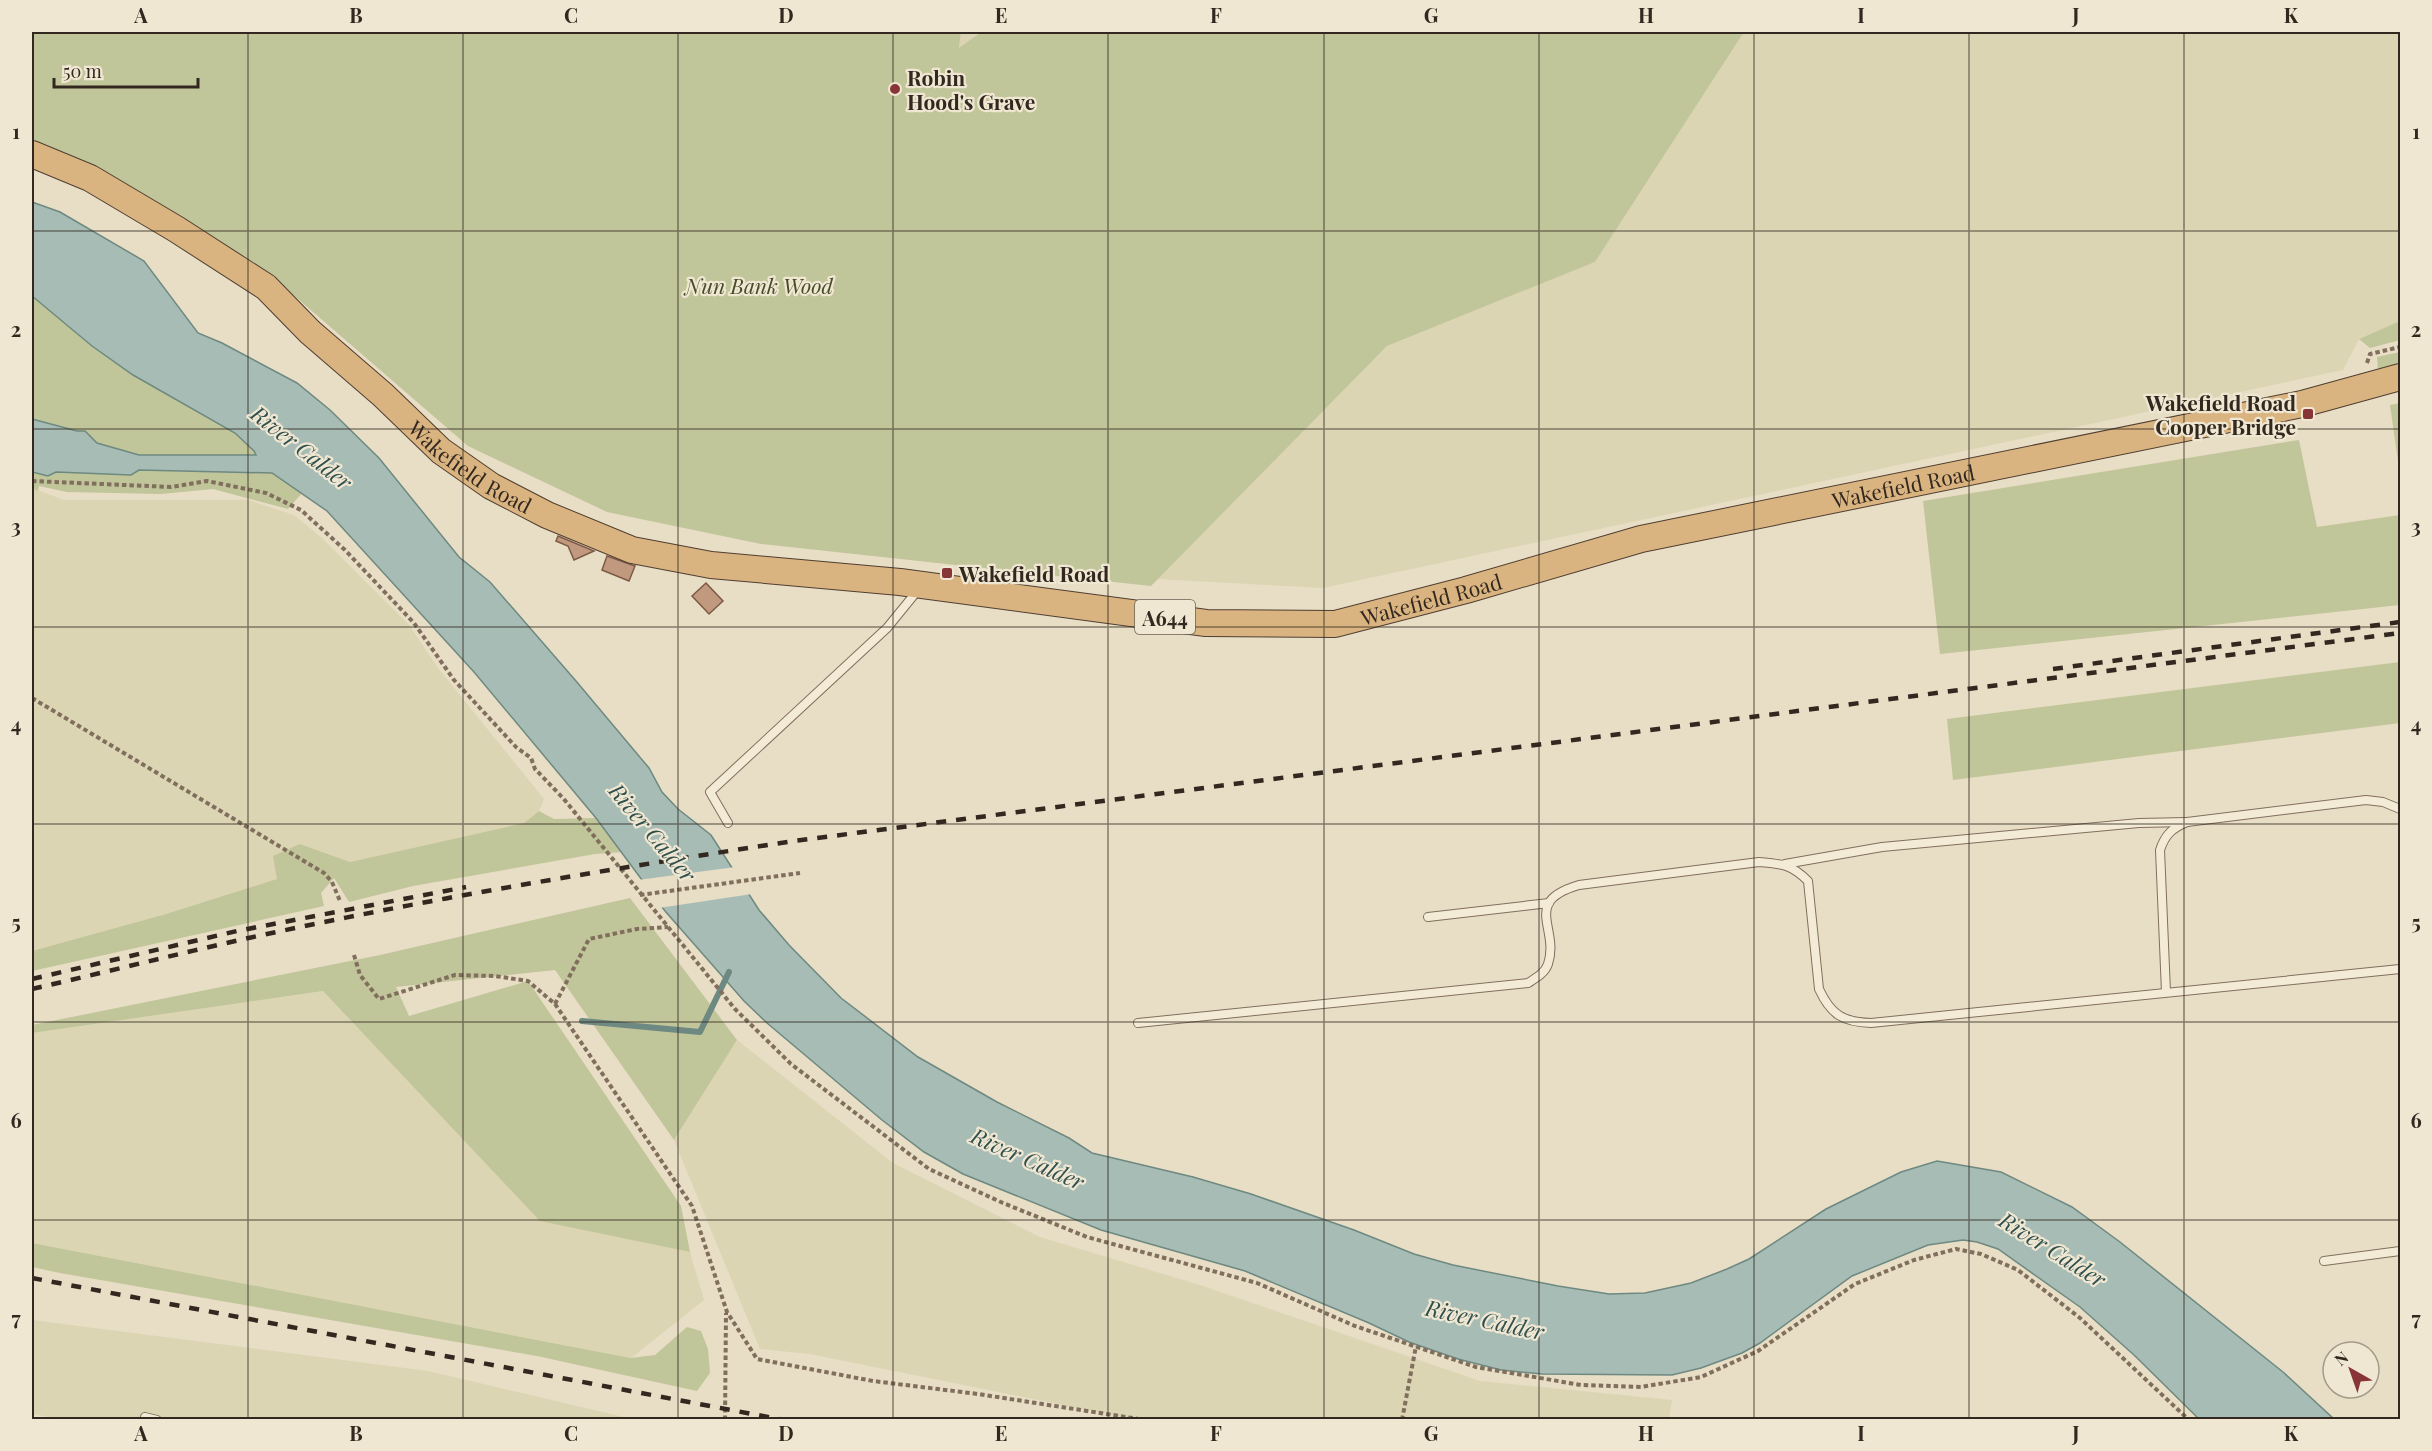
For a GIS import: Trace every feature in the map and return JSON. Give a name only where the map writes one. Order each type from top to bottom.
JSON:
[{"type":"highway","name":"Wakefield Road","points":[[32,154],[90,178],[176,229],[266,287],[310,332],[383,395],[441,451],[491,486],[547,515],[632,549],[711,565],[923,585],[1206,622],[1335,624],[1466,590],[1641,539],[2302,404],[2400,377]]},
{"type":"lane","points":[[728,824],[710,792],[887,628],[923,585]]},
{"type":"lane","points":[[1138,1023],[1528,983],[1541,974],[1548,965],[1550,954],[1546,909],[1549,903],[1553,896],[1579,885],[1759,862],[1785,864],[1882,847],[2139,823],[2187,822],[2366,800],[2383,802],[2400,809]]},
{"type":"lane","points":[[2166,992],[2163,878],[2160,850],[2164,837],[2176,826],[2187,822]]},
{"type":"lane","points":[[1785,864],[1808,881],[1819,989],[1827,1005],[1840,1017],[1848,1020],[1871,1023],[2400,969]]},
{"type":"lane","points":[[1428,917],[1549,903]]},
{"type":"lane","points":[[2324,1261],[2400,1251]]},
{"type":"lane","points":[[145,1417],[157,1419]]},
{"type":"path","points":[[32,481],[171,487],[207,481],[266,493],[301,510],[345,550],[414,622],[454,680],[508,739],[531,758],[535,769],[563,798],[735,1010],[791,1064],[929,1169],[1003,1203],[1087,1237],[1257,1283],[1355,1326],[1476,1367],[1581,1385],[1641,1387],[1701,1377],[1758,1352],[1855,1284],[1914,1260],[1956,1249],[1981,1254],[2018,1270],[2080,1318],[2189,1419]]},
{"type":"path","points":[[32,698],[324,873],[332,882],[340,901]]},
{"type":"path","points":[[639,895],[800,873]]},
{"type":"path","points":[[555,1004],[589,939],[637,929],[669,926]]},
{"type":"path","points":[[354,956],[360,975],[379,999],[455,975],[465,975],[528,981],[555,1004],[692,1206],[727,1312],[757,1359],[873,1381],[1144,1419]]},
{"type":"path","points":[[725,1419],[727,1312]]},
{"type":"path","points":[[1402,1419],[1416,1346]]},
{"type":"shaded area","points":[[961,32],[980,32],[959,49]]},
{"type":"shaded area","points":[[1744,32],[2400,32],[2400,321],[2359,339],[2343,370],[1323,588],[1157,579],[1387,346],[1595,262]]},
{"type":"shaded area","points":[[32,488],[64,500],[248,500],[294,515],[323,539],[409,625],[438,668],[544,799],[539,811],[524,823],[350,862],[300,844],[277,879],[166,914],[32,951]]},
{"type":"shaded area","points":[[323,991],[540,1220],[690,1252],[704,1300],[631,1358],[32,1243],[32,1033]]},
{"type":"shaded area","points":[[737,1040],[893,1163],[1040,1237],[1203,1286],[1480,1381],[1672,1400],[1669,1419],[1132,1419],[810,1354],[760,1349],[674,1140]]},
{"type":"shaded area","points":[[32,1320],[428,1371],[632,1419],[61,1419],[32,1414]]},
{"type":"green space","name":"Nun Bank Wood","points":[[32,32],[961,32],[959,48],[981,32],[1744,32],[1595,262],[1387,346],[1151,586],[761,544],[607,512],[468,446],[261,267],[44,144],[32,140]]},
{"type":"green space","points":[[32,296],[92,346],[133,375],[235,433],[254,451],[256,456],[139,455],[97,443],[85,431],[32,419]]},
{"type":"green space","points":[[2400,321],[2400,340],[2370,348],[2359,339]]},
{"type":"green space","points":[[2400,352],[2400,365],[2378,370],[2377,357]]},
{"type":"green space","points":[[2400,403],[2400,475],[2390,405]]},
{"type":"green space","points":[[2299,440],[2317,527],[2400,515],[2400,605],[1940,654],[1923,501]]},
{"type":"green space","points":[[139,470],[272,473],[303,492],[288,509],[213,489],[161,494],[67,492],[39,486],[38,491],[32,488],[32,472],[48,476],[56,472],[131,475]]},
{"type":"green space","points":[[2400,662],[2400,723],[1953,780],[1947,719]]},
{"type":"green space","points":[[539,811],[554,819],[596,818],[622,852],[595,854],[413,886],[349,902],[334,878],[321,893],[324,906],[32,971],[32,951],[166,914],[277,879],[273,856],[300,844],[350,862],[524,823]]},
{"type":"green space","points":[[630,898],[737,1040],[674,1140],[555,970],[396,987],[409,1016],[528,981],[681,1206],[690,1252],[540,1221],[323,991],[32,1033],[32,1025],[380,955]]},
{"type":"green space","points":[[32,1243],[631,1358],[655,1355],[687,1327],[701,1331],[708,1349],[710,1373],[697,1391],[537,1356],[60,1273],[32,1267]]},
{"type":"water","name":"River Calder","points":[[32,202],[60,212],[144,261],[198,333],[222,343],[297,383],[330,410],[379,458],[459,557],[490,582],[576,681],[649,768],[662,792],[678,809],[711,835],[759,910],[789,945],[841,998],[918,1057],[997,1102],[1069,1138],[1092,1153],[1193,1177],[1251,1194],[1414,1254],[1453,1265],[1609,1294],[1645,1293],[1691,1283],[1727,1269],[1749,1259],[1826,1209],[1901,1172],[1937,1161],[2001,1172],[2072,1207],[2120,1242],[2283,1372],[2334,1419],[2199,1419],[2134,1355],[2080,1307],[1998,1249],[1977,1242],[1963,1240],[1928,1245],[1852,1276],[1760,1343],[1742,1353],[1701,1368],[1672,1375],[1542,1374],[1501,1370],[1458,1359],[1409,1342],[1245,1271],[1101,1230],[963,1174],[924,1152],[882,1120],[744,1001],[665,911],[596,818],[474,672],[327,511],[272,473],[139,470],[131,475],[56,472],[48,476],[32,472],[32,419],[85,431],[97,443],[139,455],[256,455],[235,433],[133,375],[92,346],[32,296]]},
{"type":"pier","points":[[735,867],[752,894],[659,908],[638,880]]},
{"type":"building","points":[[558,536],[594,551],[574,560],[568,546],[556,541]]},
{"type":"building","points":[[607,556],[635,566],[629,581],[602,570]]},
{"type":"building","points":[[706,583],[723,601],[709,614],[692,596]]},
{"type":"waterway","points":[[582,1021],[700,1032],[729,972]]},
{"type":"railway","points":[[2053,669],[2400,622]]},
{"type":"railway","points":[[32,989],[244,939],[381,911],[587,874],[794,841],[2400,633]]},
{"type":"railway","points":[[32,979],[237,931],[466,887]]},
{"type":"railway","points":[[32,1278],[784,1420]]},
{"type":"place","name":"Robin Hood's Grave","points":[[895,89]]},
{"type":"place","name":"Wakefield Road Cooper Bridge","points":[[2308,414]]},
{"type":"place","name":"Wakefield Road","points":[[947,573]]}]
